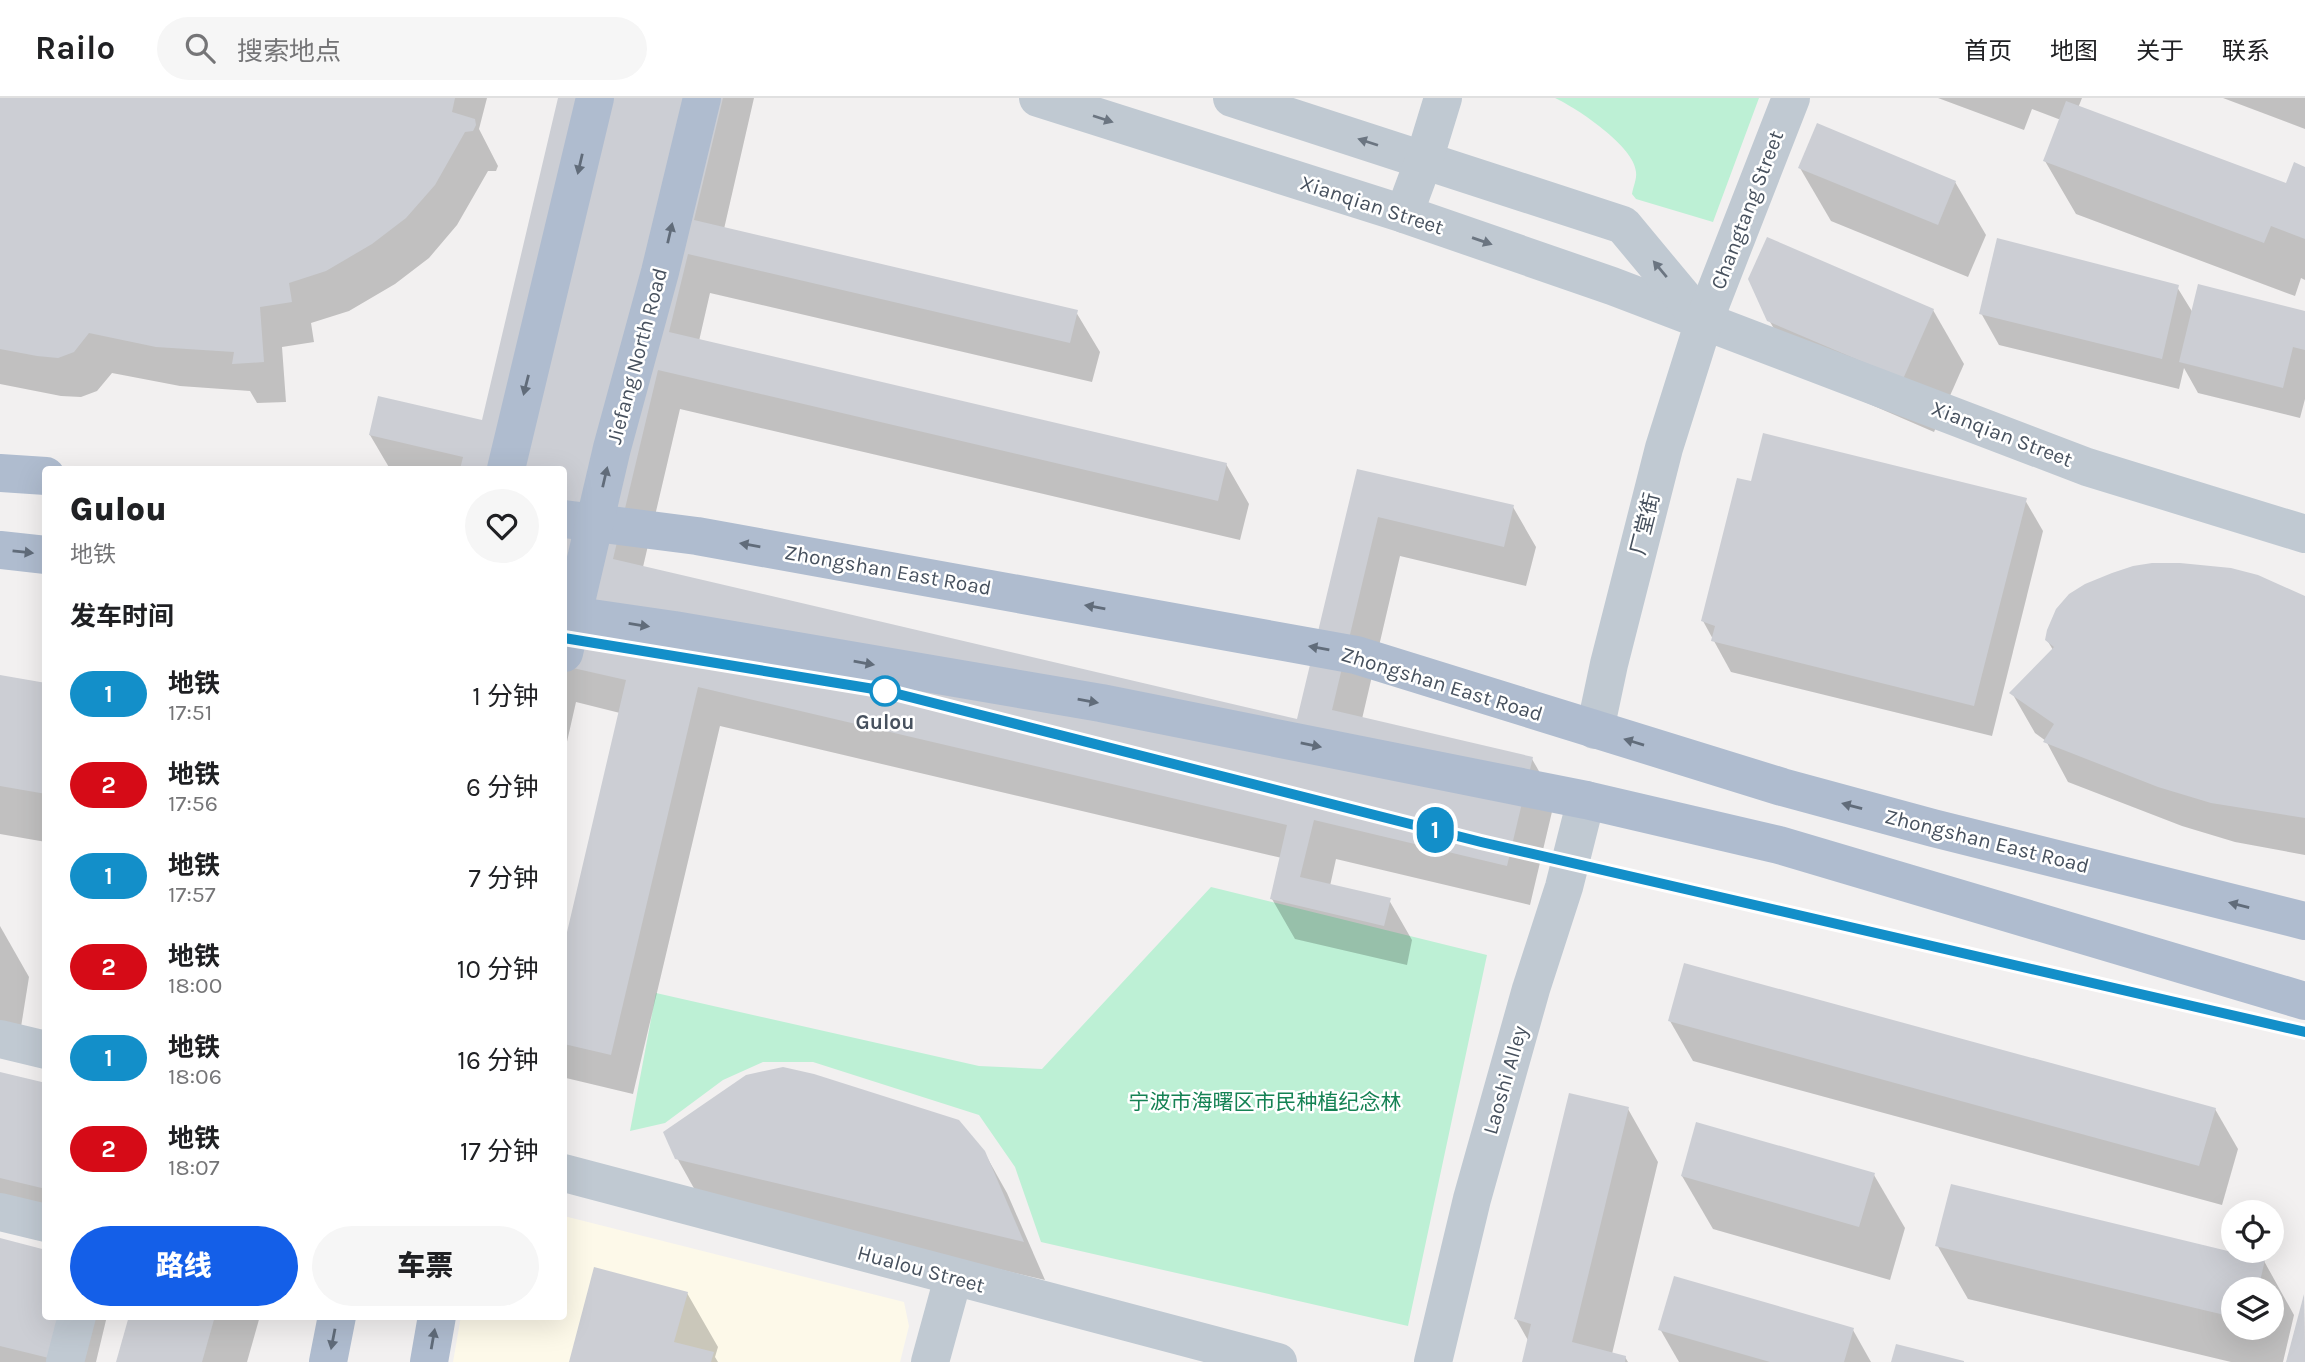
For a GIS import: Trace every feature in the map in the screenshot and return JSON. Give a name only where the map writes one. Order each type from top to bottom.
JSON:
[{"type":"main road","points":[[507,466],[595,98]]},
{"type":"main road","name":"Jiefang North Road","points":[[568,614],[580,520],[612,448],[660,272],[702,98]]},
{"type":"main road","points":[[0,472],[42,476]]},
{"type":"main road","name":"Zhongshan East Road","points":[[580,520],[729,541],[1356,655],[1782,787],[1933,828],[2305,921]]},
{"type":"main road","points":[[0,550],[42,555]]},
{"type":"main road","points":[[568,614],[1101,703],[1586,800],[1779,845],[2305,1001]]},
{"type":"main road","points":[[328,1362],[336,1320]]},
{"type":"main road","points":[[429,1362],[436,1320]]},
{"type":"street","name":"Xianqian Street","points":[[1038,98],[1404,214],[1612,286],[2087,467],[2305,534]]},
{"type":"street","name":"Xianqian Street","points":[[1232,98],[1623,225],[1704,321]]},
{"type":"street","points":[[1404,214],[1443,98]]},
{"type":"street","name":"Changtang Street","points":[[1704,321],[1791,98]]},
{"type":"street","name":"厂堂街","points":[[1595,730],[1664,448],[1704,321]]},
{"type":"street","name":"Laoshi Alley","points":[[1433,1362],[1472,1199],[1531,989],[1564,887],[1586,800]]},
{"type":"street","points":[[0,1039],[42,1049]]},
{"type":"street","name":"Hualou Street","points":[[567,1174],[1278,1362]]},
{"type":"street","points":[[0,1212],[42,1222]]},
{"type":"street","points":[[930,1362],[953,1278]]},
{"type":"street","points":[[65,1362],[76,1320]]},
{"type":"shaded area","points":[[567,1217],[904,1302],[909,1326],[900,1362],[453,1362],[460,1320],[567,1320]]},
{"type":"green space","points":[[1555,98],[1759,98],[1713,222],[1636,199],[1632,194],[1636,172],[1626,151],[1590,119]]},
{"type":"green space","name":"宁波市海曙区市民种植纪念林","points":[[1211,887],[1487,955],[1408,1326],[1041,1242],[1015,1167],[979,1115],[813,1062],[763,1062],[723,1080],[665,1123],[630,1131],[656,993],[979,1066],[1042,1069]]},
{"type":"building","points":[[0,98],[455,98],[452,112],[475,119],[476,125],[473,131],[465,132],[435,185],[406,218],[372,244],[326,271],[289,283],[292,302],[260,307],[264,362],[232,364],[234,352],[156,347],[89,333],[74,352],[58,358],[0,349]]},
{"type":"building","name":"Gulou","points":[[558,98],[723,98],[694,220],[1078,310],[1070,343],[688,254],[669,332],[1227,463],[1218,501],[658,370],[613,559],[1297,719],[1357,469],[1514,505],[1504,547],[1378,517],[1332,710],[1533,757],[1507,866],[1314,820],[1300,877],[1391,898],[1384,926],[1270,899],[1287,825],[698,687],[611,1055],[567,1045],[567,932],[626,680],[567,667],[567,466],[461,466],[463,457],[369,435],[378,396],[482,420]]},
{"type":"building","points":[[2066,101],[2286,183],[2294,162],[2305,167],[2305,239],[2271,226],[2264,243],[2043,161]]},
{"type":"building","points":[[1817,123],[1956,181],[1938,225],[1798,168]]},
{"type":"building","points":[[1767,237],[1934,309],[1903,379],[1767,321],[1748,279]]},
{"type":"building","points":[[1997,238],[2179,285],[2162,359],[1979,314]]},
{"type":"building","points":[[2198,284],[2305,311],[2305,350],[2293,347],[2283,388],[2179,362]]},
{"type":"building","points":[[1763,433],[2027,498],[1974,706],[1711,641],[1715,626],[1701,621],[1737,478],[1751,481]]},
{"type":"building","points":[[2152,563],[2231,568],[2258,575],[2305,596],[2305,818],[2211,803],[2158,787],[2043,742],[2054,724],[2009,693],[2054,647],[2045,640],[2047,630],[2056,609],[2069,594],[2112,573]]},
{"type":"building","points":[[0,675],[42,682],[42,793],[0,786]]},
{"type":"building","points":[[1684,963],[2216,1108],[2199,1166],[1668,1021]]},
{"type":"building","points":[[783,1067],[814,1074],[959,1120],[985,1151],[1024,1242],[675,1159],[663,1132],[746,1075]]},
{"type":"building","points":[[0,1072],[42,1082],[42,1188],[0,1178]]},
{"type":"building","points":[[1569,1093],[1629,1107],[1572,1342],[1626,1356],[1625,1362],[1522,1362],[1531,1324],[1514,1319]]},
{"type":"building","points":[[1696,1122],[1875,1173],[1859,1227],[1681,1176]]},
{"type":"building","points":[[1951,1184],[2221,1249],[2221,1263],[2264,1263],[2261,1277],[2221,1277],[2221,1314],[1935,1246]]},
{"type":"building","points":[[0,1238],[42,1249],[42,1320],[63,1320],[53,1359],[0,1346]]},
{"type":"building","points":[[594,1267],[688,1292],[674,1342],[714,1352],[711,1362],[569,1362]]},
{"type":"building","points":[[1674,1276],[1854,1328],[1844,1362],[1770,1362],[1658,1330]]},
{"type":"building","points":[[2304,1294],[2305,1362],[2286,1362]]},
{"type":"building","points":[[128,1320],[214,1320],[202,1362],[116,1362]]},
{"type":"building","points":[[1896,1344],[1964,1361],[1964,1362],[1891,1362]]},
{"type":"metro line","name":"1","points":[[567,638],[886,691],[1481,842],[2305,1032]]},
{"type":"place","name":"Gulou","points":[[885,691]]}]
